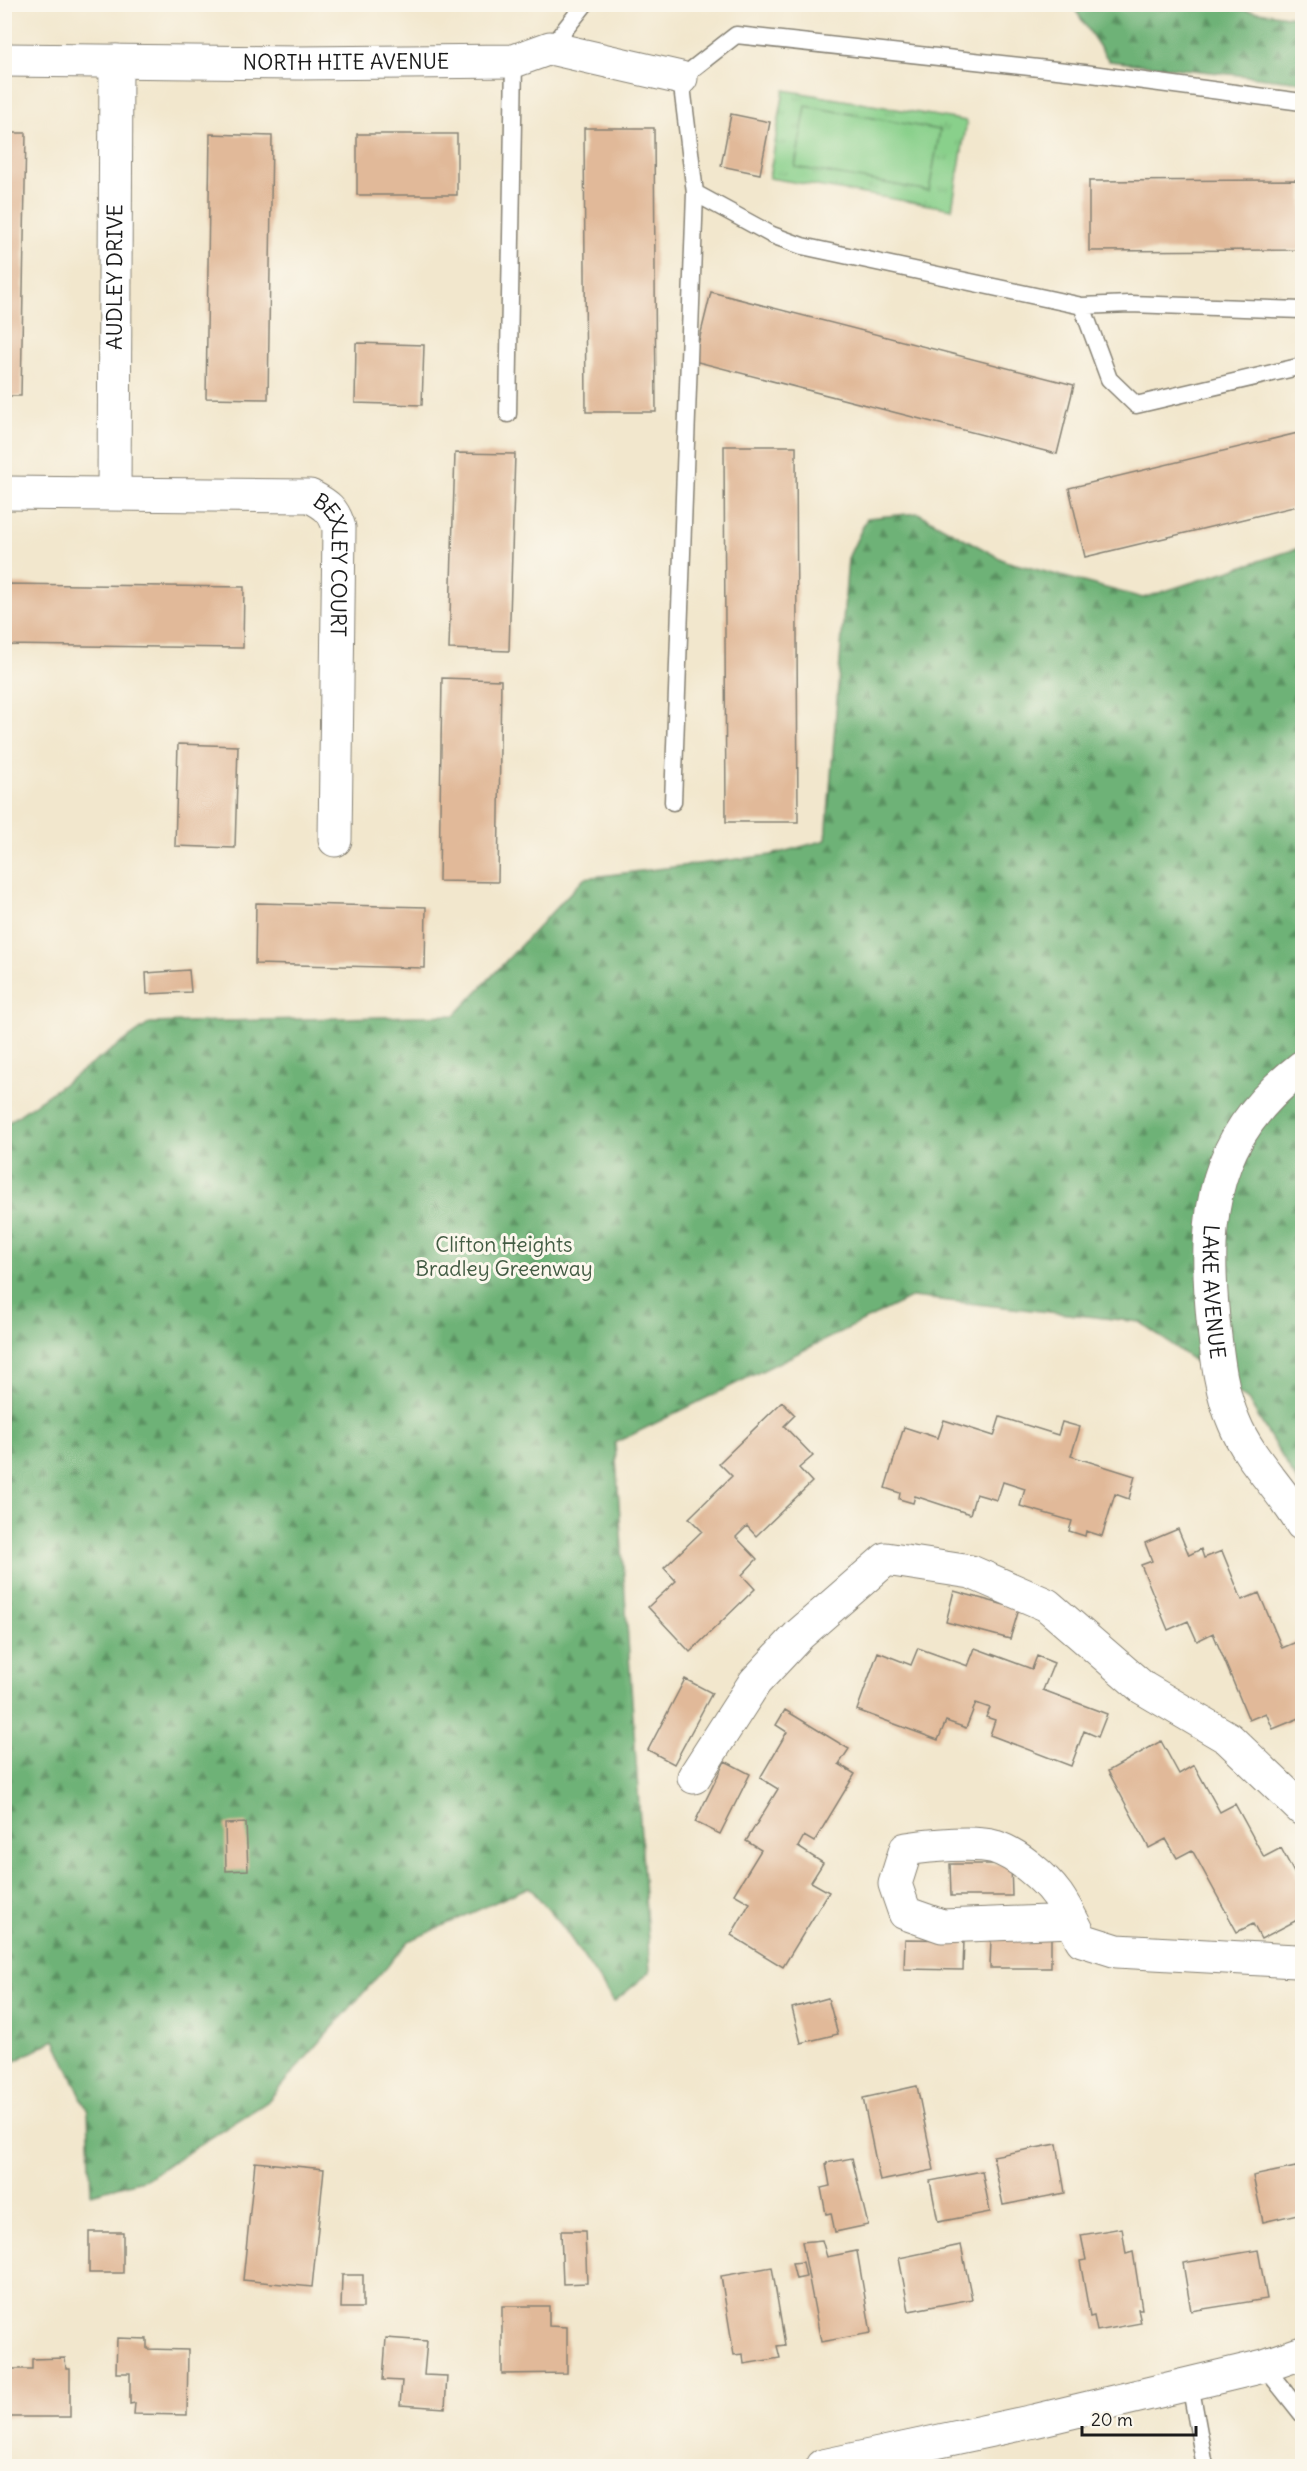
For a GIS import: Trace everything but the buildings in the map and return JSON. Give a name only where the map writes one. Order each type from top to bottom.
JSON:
[{"type":"street","name":"NORTH HITE AVENUE","points":[[4,60],[514,61],[550,48]]},
{"type":"street","points":[[550,48],[681,78]]},
{"type":"street","name":"AUDLEY DRIVE","points":[[114,493],[116,61]]},
{"type":"street","points":[[4,493],[114,493]]},
{"type":"street","name":"BEXLEY COURT","points":[[114,493],[310,496],[327,505],[335,514],[339,528],[335,840]]},
{"type":"street","name":"LAKE AVENUE","points":[[1302,1067],[1263,1102],[1241,1130],[1224,1163],[1212,1216],[1210,1289],[1224,1394],[1234,1423],[1302,1524]]},
{"type":"street","points":[[694,1777],[755,1682],[800,1634],[886,1559],[971,1572],[1047,1605],[1143,1688],[1228,1738],[1302,1809]]},
{"type":"street","points":[[1072,1922],[942,1926],[905,1913],[895,1884],[906,1849],[931,1845],[994,1847],[1022,1862],[1056,1894],[1083,1940],[1117,1951],[1296,1961],[1302,1959]]},
{"type":"street","points":[[840,2465],[1190,2384],[1264,2366],[1302,2353]]},
{"type":"lane","points":[[550,48],[585,4]]},
{"type":"lane","points":[[673,802],[695,193],[681,78],[736,35],[1084,73],[1302,102]]},
{"type":"lane","points":[[508,414],[514,61]]},
{"type":"lane","points":[[695,193],[772,235],[802,246],[1082,306],[1130,304],[1302,310]]},
{"type":"lane","points":[[1082,306],[1109,379],[1136,405],[1302,366]]},
{"type":"lane","points":[[1264,2366],[1302,2414]]},
{"type":"lane","points":[[1190,2384],[1205,2466]]},
{"type":"green space","points":[[1072,5],[1222,5],[1222,7],[1302,18],[1302,82],[1109,61]]},
{"type":"green space","points":[[784,90],[967,121],[952,209],[769,178]]},
{"type":"green space","points":[[806,106],[940,130],[929,191],[795,167]]},
{"type":"green space","name":"Clifton Heights Bradley Greenway","points":[[918,513],[1005,561],[1143,598],[1302,547],[1302,1490],[1248,1400],[1140,1322],[912,1297],[615,1443],[650,1972],[614,2002],[563,1927],[529,1887],[409,1941],[267,2102],[146,2179],[91,2194],[88,2112],[55,2040],[5,2066],[5,1125],[150,1023],[455,1015],[584,878],[771,855],[826,840],[848,558],[867,518]]}]
